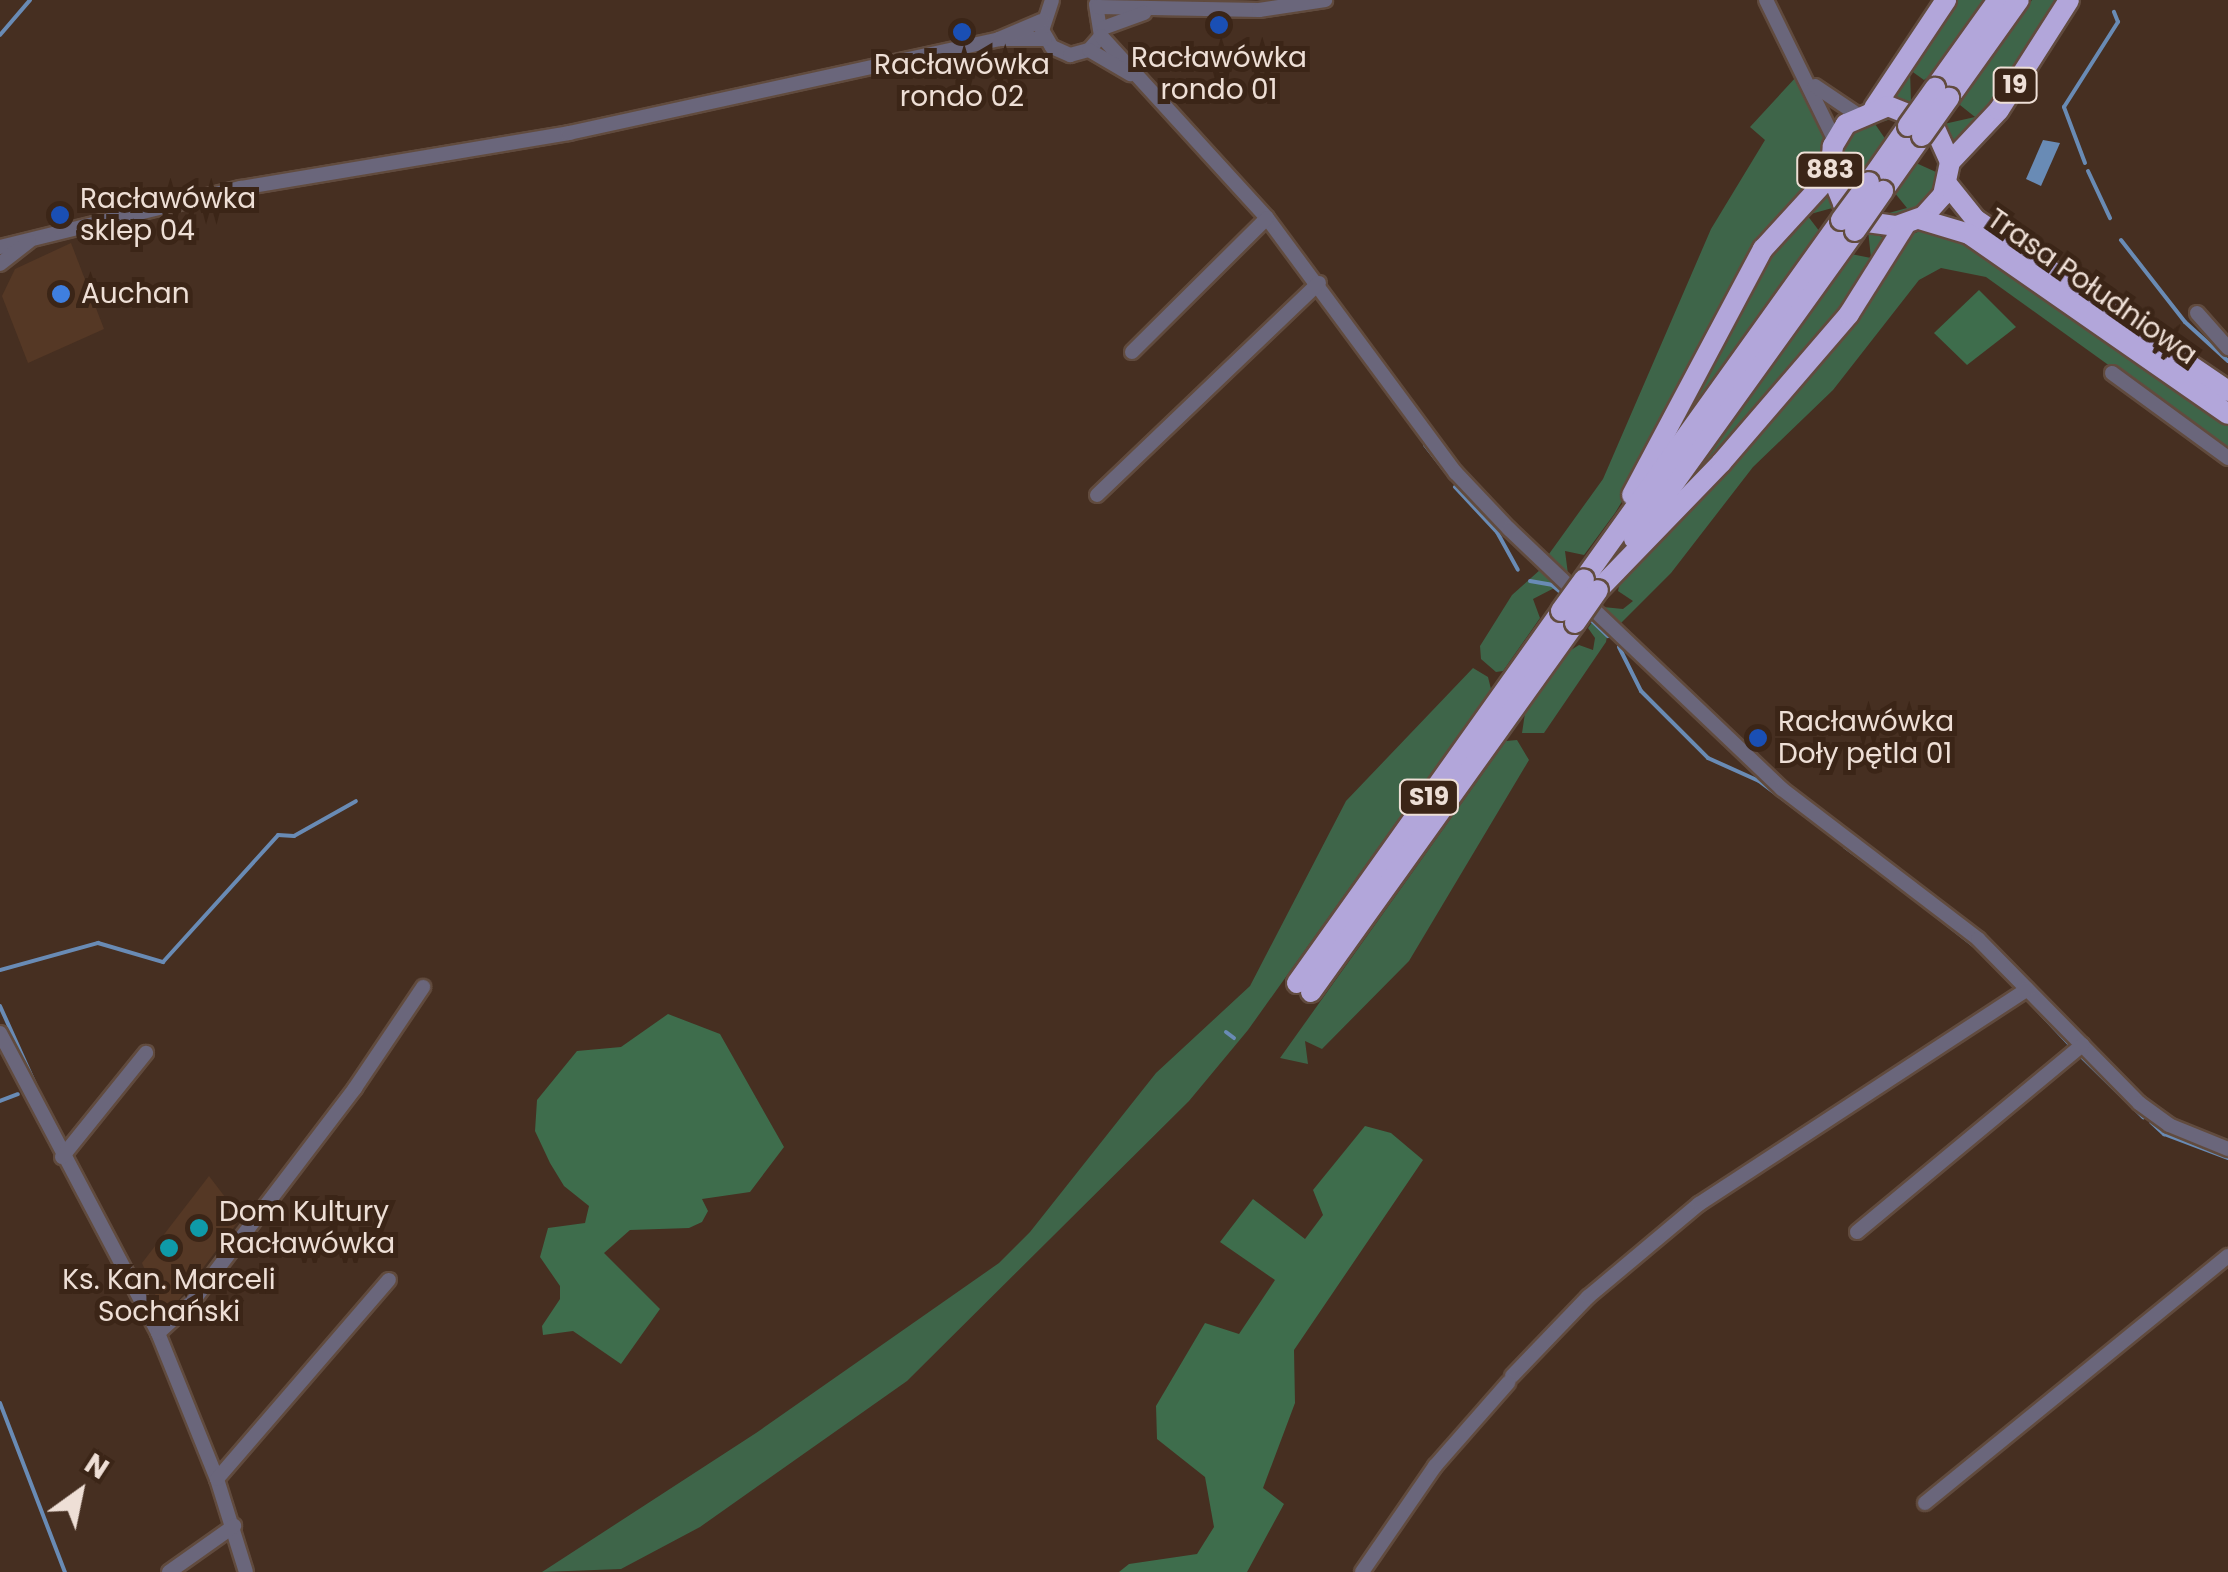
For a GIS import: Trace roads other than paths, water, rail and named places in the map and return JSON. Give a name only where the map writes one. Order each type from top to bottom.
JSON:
[{"type":"highway","points":[[1866,112],[1946,0]]},
{"type":"highway","name":"S19","points":[[1942,93],[1998,0]]},
{"type":"highway","name":"S19","points":[[1304,987],[1942,93],[2019,0]]},
{"type":"highway","name":"19","points":[[1950,162],[1999,110],[2069,0]]},
{"type":"highway","points":[[1591,584],[1729,454],[1839,326],[1912,222],[1947,184],[1950,162],[1928,119],[1902,107],[1866,112]]},
{"type":"highway","name":"883","points":[[1866,112],[1835,141],[1830,176],[1838,198],[1860,219],[1912,222]]},
{"type":"highway","points":[[1610,544],[1694,370],[1763,249],[1830,176]]},
{"type":"highway","name":"Trasa Południowa","points":[[1947,184],[1975,219],[2228,391]]},
{"type":"highway","name":"Trasa Południowa","points":[[1912,222],[1969,234],[2228,414]]},
{"type":"highway","name":"S19","points":[[1591,584],[1610,544],[1848,225]]},
{"type":"street","points":[[1325,0],[1259,10],[1148,11],[1095,3],[1102,32],[1135,77],[1267,218],[1320,284],[1456,473],[1509,529],[1740,752],[1958,922],[2148,1111],[2228,1148]]},
{"type":"street","points":[[1766,0],[1810,82],[1835,141]]},
{"type":"street","points":[[999,39],[1044,7]]},
{"type":"street","points":[[1044,7],[1045,40]]},
{"type":"street","points":[[1089,50],[1102,32],[1148,11]]},
{"type":"street","points":[[0,247],[194,198],[504,147],[999,39],[1045,40],[1060,52],[1089,50],[1135,77]]},
{"type":"street","points":[[1810,82],[1866,112]]},
{"type":"street","points":[[1132,352],[1267,218]]},
{"type":"street","points":[[0,264],[29,240]]},
{"type":"street","points":[[1096,495],[1320,284]]},
{"type":"street","points":[[2197,313],[2228,348]]},
{"type":"street","points":[[2112,373],[2228,458]]},
{"type":"street","points":[[158,1333],[193,1301],[423,987]]},
{"type":"street","points":[[1362,1572],[1435,1466],[1588,1297],[1700,1204],[2027,988]]},
{"type":"street","points":[[0,1033],[158,1333],[218,1479],[246,1572]]},
{"type":"street","points":[[1857,1232],[2082,1045]]},
{"type":"street","points":[[62,1157],[146,1053]]},
{"type":"street","points":[[1925,1503],[2228,1256]]},
{"type":"street","points":[[218,1479],[390,1280]]},
{"type":"street","points":[[169,1572],[234,1526]]},
{"type":"water","points":[[2043,140],[2060,143],[2041,186],[2026,179]]},
{"type":"waterway","points":[[0,35],[30,0]]},
{"type":"waterway","points":[[2085,163],[2064,107],[2118,22],[2114,12]]},
{"type":"waterway","points":[[2088,171],[2110,218]]},
{"type":"waterway","points":[[2121,240],[2185,322],[2228,361]]},
{"type":"waterway","points":[[1425,445],[1449,476]]},
{"type":"waterway","points":[[1455,487],[1497,532],[1518,570]]},
{"type":"waterway","points":[[1530,581],[1552,585],[1565,596]]},
{"type":"waterway","points":[[1587,616],[1608,636]]},
{"type":"waterway","points":[[1619,647],[1641,691],[1708,758],[1759,781],[1836,839]]},
{"type":"waterway","points":[[0,970],[98,943],[163,962],[278,835],[294,836],[356,801]]},
{"type":"waterway","points":[[1845,847],[1874,868]]},
{"type":"waterway","points":[[1930,911],[1981,951]]},
{"type":"waterway","points":[[2005,976],[2016,987]]},
{"type":"waterway","points":[[2028,1000],[2072,1047]]},
{"type":"waterway","points":[[0,1006],[36,1086]]},
{"type":"waterway","points":[[1226,1032],[1234,1038]]},
{"type":"waterway","points":[[2082,1057],[2143,1117]]},
{"type":"waterway","points":[[0,1101],[18,1094]]},
{"type":"waterway","points":[[2151,1122],[2164,1134],[2228,1158]]},
{"type":"waterway","points":[[0,1403],[65,1572]]},
{"type":"place","name":"Racławówka rondo 01","points":[[1219,25]]},
{"type":"place","name":"Racławówka rondo 02","points":[[962,32]]},
{"type":"place","name":"Racławówka sklep 04","points":[[60,215]]},
{"type":"place","name":"Auchan","points":[[61,294]]},
{"type":"place","name":"Racławówka Doły pętla 01","points":[[1758,738]]},
{"type":"place","name":"Dom Kultury Racławówka","points":[[199,1228]]},
{"type":"place","name":"Ks. Kan. Marceli Sochański","points":[[169,1248]]}]
